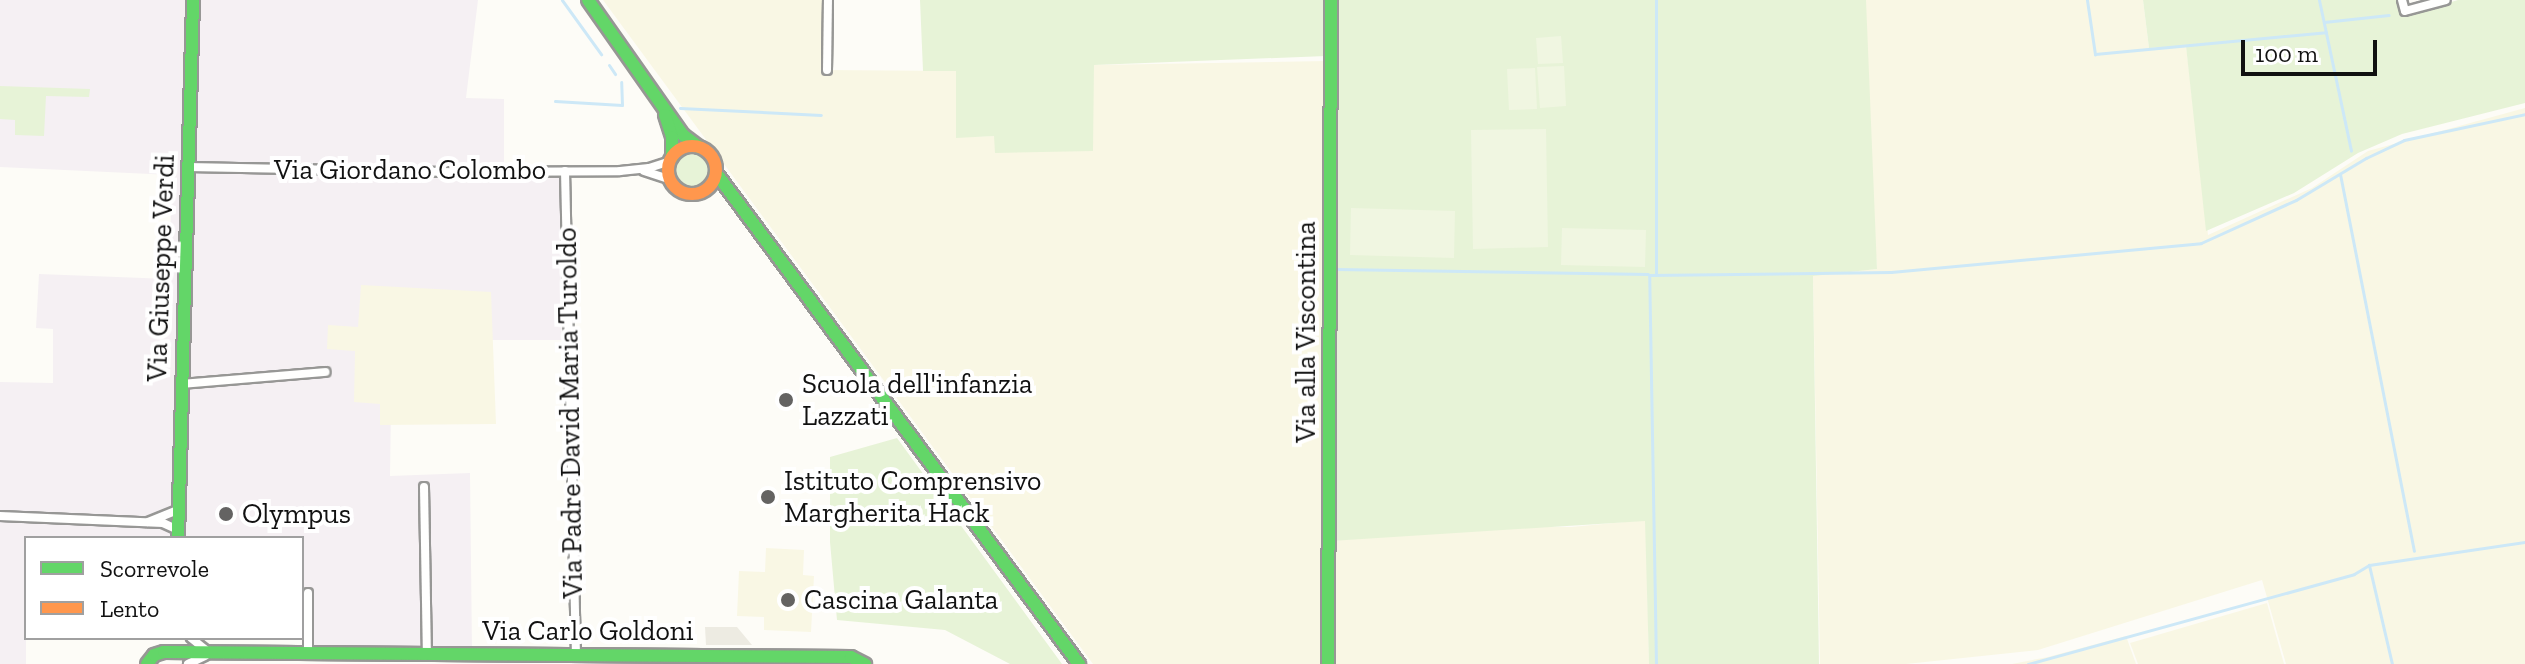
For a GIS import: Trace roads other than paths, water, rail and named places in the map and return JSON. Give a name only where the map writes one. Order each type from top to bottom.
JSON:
[{"type":"street","name":"Via Giuseppe Verdi","points":[[178,534],[193,0]]},
{"type":"street","points":[[588,0],[683,135],[713,158],[716,173],[726,191],[748,216],[1079,664]]},
{"type":"street","points":[[827,70],[828,0]]},
{"type":"street","name":"Via alla Viscontina","points":[[1328,664],[1331,0]]},
{"type":"street","points":[[2402,0],[2405,11],[2446,0]]},
{"type":"street","points":[[659,97],[672,137],[671,180],[683,192],[722,198],[748,216]]},
{"type":"street","points":[[671,159],[683,147],[699,147]]},
{"type":"street","name":"Via Giordano Colombo","points":[[188,167],[631,170],[671,159]]},
{"type":"street","name":"Via Giordano Colombo","points":[[631,170],[671,180]]},
{"type":"street","name":"Via Padre David Maria Turoldo","points":[[565,171],[576,655]]},
{"type":"street","points":[[698,192],[709,186],[716,173]]},
{"type":"street","points":[[182,384],[325,372]]},
{"type":"street","points":[[424,487],[427,655]]},
{"type":"street","points":[[148,522],[178,510]]},
{"type":"street","points":[[0,516],[163,523],[178,534]]},
{"type":"street","points":[[308,593],[308,655]]},
{"type":"street","points":[[165,659],[176,640]]},
{"type":"street","points":[[194,640],[211,654]]},
{"type":"street","name":"Via Carlo Goldoni","points":[[165,659],[211,654],[427,655],[519,659],[576,655],[851,657],[865,664]]},
{"type":"waterway","points":[[562,0],[601,54]]},
{"type":"waterway","points":[[1656,0],[1656,275]]},
{"type":"waterway","points":[[2087,0],[2095,54],[2326,32]]},
{"type":"waterway","points":[[2319,0],[2351,151]]},
{"type":"waterway","points":[[2324,22],[2389,15]]},
{"type":"waterway","points":[[609,65],[615,74]]},
{"type":"waterway","points":[[555,101],[622,105],[621,82]]},
{"type":"waterway","points":[[680,108],[821,115]]},
{"type":"waterway","points":[[1656,664],[1649,275],[1891,272],[2201,243],[2296,200],[2366,158],[2404,140],[2525,114]]},
{"type":"waterway","points":[[2340,174],[2414,551]]},
{"type":"waterway","points":[[1336,269],[1648,274]]},
{"type":"waterway","points":[[2392,664],[2369,565],[2525,542]]},
{"type":"waterway","points":[[2028,664],[2354,574],[2369,565]]},
{"type":"place","name":"Scuola dell'infanzia Lazzati","points":[[786,400]]},
{"type":"place","name":"Istituto Comprensivo Margherita Hack","points":[[768,497]]},
{"type":"place","name":"Olympus","points":[[226,514]]},
{"type":"place","name":"Cascina Galanta","points":[[788,600]]}]
